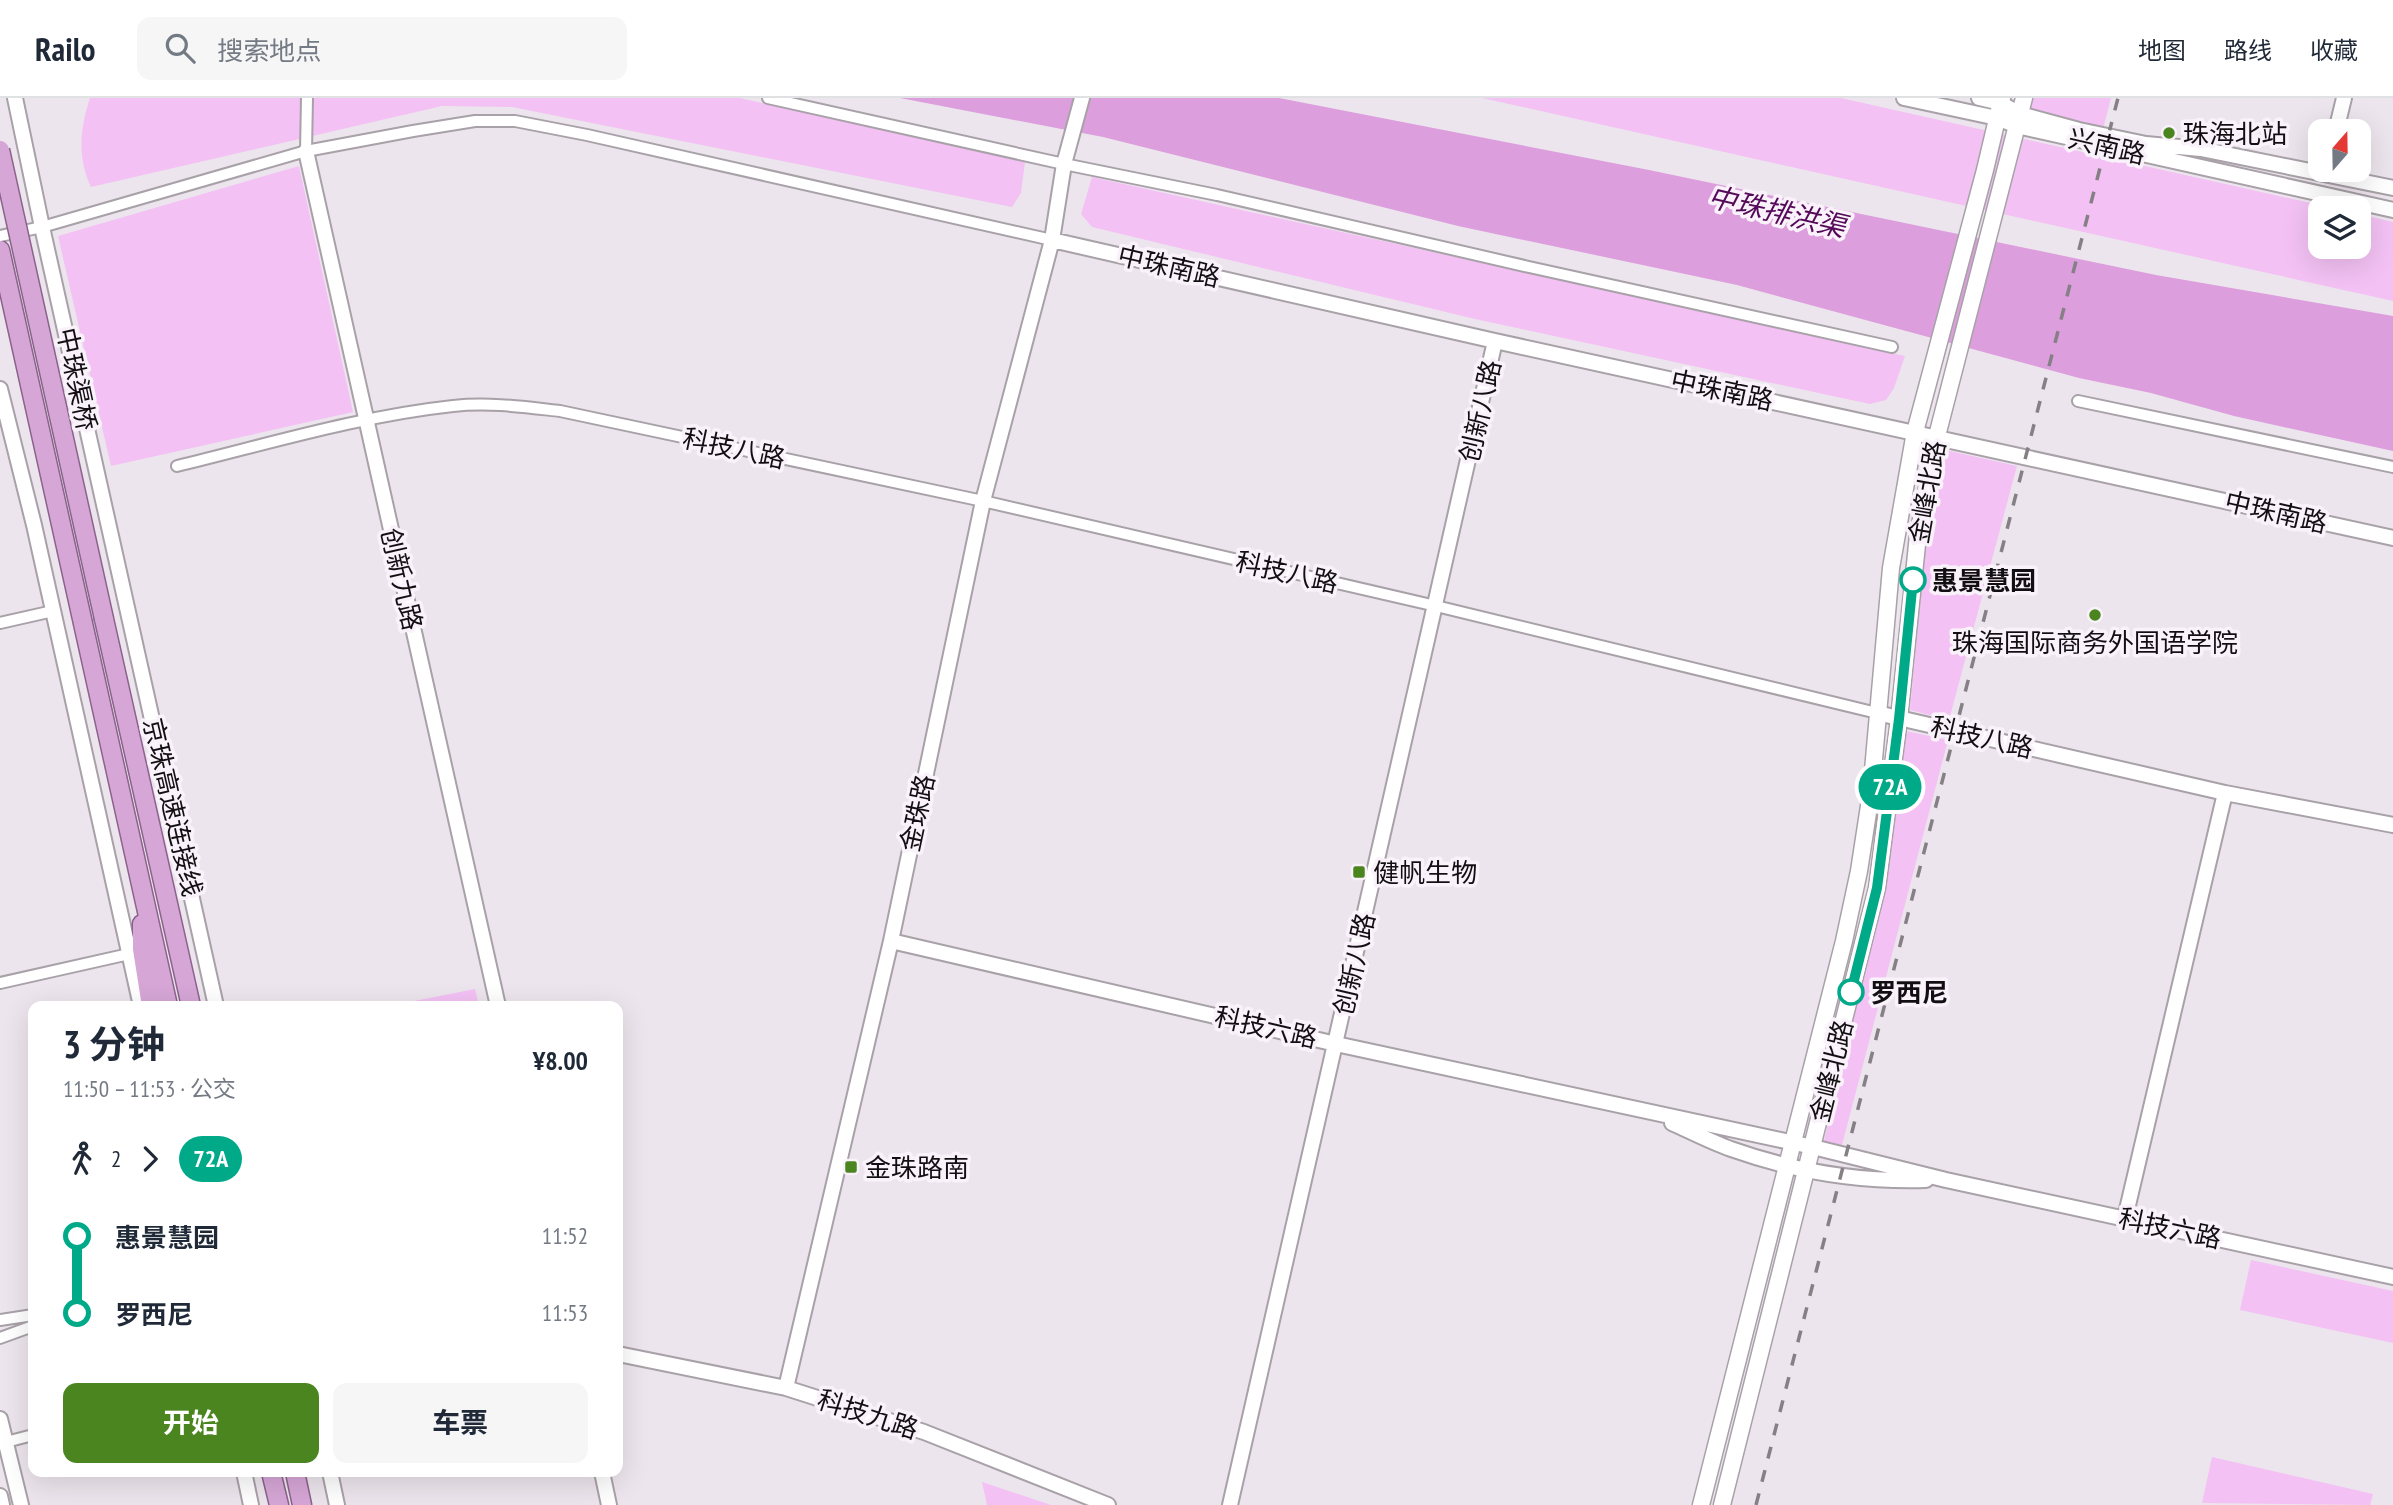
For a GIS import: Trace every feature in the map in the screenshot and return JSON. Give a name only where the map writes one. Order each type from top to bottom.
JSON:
[{"type":"highway","name":"中珠渠桥","points":[[0,150],[104,619]]},
{"type":"highway","name":"中珠渠桥","points":[[0,250],[82,620]]},
{"type":"highway","name":"京珠高速连接线","points":[[104,619],[190,1001]]},
{"type":"highway","name":"京珠高速连接线","points":[[82,620],[167,1001]]},
{"type":"highway","points":[[141,886],[142,949],[150,1001]]},
{"type":"highway","points":[[272,1477],[279,1505]]},
{"type":"highway","points":[[296,1477],[302,1505]]},
{"type":"main road","name":"金峰北路","points":[[1701,1505],[1794,1143],[1859,871],[1871,793],[1891,568],[1915,432],[1985,170],[1999,106]]},
{"type":"main road","name":"金峰北路","points":[[1722,1505],[1877,888],[1899,719],[1917,535],[1952,374],[2020,113]]},
{"type":"street","points":[[16,98],[41,227],[215,1001]]},
{"type":"street","points":[[306,152],[307,98]]},
{"type":"street","points":[[768,98],[1217,195],[1892,347]]},
{"type":"street","name":"金珠路","points":[[786,1388],[891,941],[983,501],[1052,240],[1064,164],[1082,98]]},
{"type":"street","name":"兴南路","points":[[1903,98],[1999,106]]},
{"type":"street","name":"兴南路","points":[[1979,98],[2079,130],[2146,144],[2201,149],[2308,168]]},
{"type":"street","points":[[2339,119],[2344,98]]},
{"type":"street","name":"兴南路","points":[[2020,113],[2322,194],[2393,210]]},
{"type":"street","points":[[0,236],[41,227],[306,152],[475,121],[515,121],[1052,240]]},
{"type":"street","name":"创新九路","points":[[306,152],[497,1001]]},
{"type":"street","points":[[2322,194],[2325,182]]},
{"type":"street","name":"兴南路","points":[[2370,182],[2393,188]]},
{"type":"street","name":"中珠南路","points":[[1052,240],[1495,341],[2393,538]]},
{"type":"street","name":"创新八路","points":[[1230,1505],[1495,341]]},
{"type":"street","points":[[0,389],[53,611],[140,1001]]},
{"type":"street","points":[[2078,401],[2393,467]]},
{"type":"street","name":"科技八路","points":[[177,466],[367,421],[455,406],[505,405],[560,411],[983,501],[1436,606],[1899,719],[2225,793],[2393,825]]},
{"type":"street","points":[[0,623],[53,611]]},
{"type":"street","points":[[2125,1218],[2225,793]]},
{"type":"street","name":"科技六路","points":[[891,941],[1336,1044],[2393,1277]]},
{"type":"street","points":[[0,983],[130,954]]},
{"type":"street","name":"科技六路","points":[[1642,1110],[1731,1149],[1788,1166],[1890,1181],[1946,1180]]},
{"type":"street","points":[[0,1320],[28,1316]]},
{"type":"street","points":[[0,1338],[28,1328]]},
{"type":"street","name":"科技九路","points":[[623,1354],[786,1388],[924,1432],[1108,1505]]},
{"type":"street","points":[[0,1419],[21,1505]]},
{"type":"street","points":[[6,1442],[28,1437]]},
{"type":"street","points":[[245,1477],[251,1505]]},
{"type":"street","points":[[331,1477],[337,1505]]},
{"type":"street","points":[[603,1477],[609,1505]]},
{"type":"street","points":[[0,1496],[2,1505]]},
{"type":"shaded area","points":[[90,98],[740,98],[1025,162],[1021,193],[1012,207],[512,107],[442,106],[91,187],[82,154],[84,120]]},
{"type":"shaded area","points":[[1482,98],[1841,98],[2308,202],[2308,259],[2371,259],[2371,217],[2393,222],[2393,301]]},
{"type":"shaded area","points":[[2031,98],[2111,98],[2103,129],[2027,110]]},
{"type":"shaded area","points":[[299,166],[353,412],[111,466],[58,236]]},
{"type":"shaded area","points":[[1092,177],[1905,356],[1894,388],[1886,400],[1870,404],[1475,319],[1092,227],[1081,214]]},
{"type":"shaded area","points":[[1945,450],[2017,466],[1949,720],[1910,710],[1927,532]]},
{"type":"shaded area","points":[[1906,731],[1948,740],[1842,1145],[1824,1141],[1884,892]]},
{"type":"shaded area","points":[[475,989],[478,1001],[414,1001]]},
{"type":"shaded area","points":[[2251,1260],[2393,1291],[2393,1343],[2240,1310]]},
{"type":"shaded area","points":[[2212,1457],[2373,1494],[2370,1505],[2202,1503]]},
{"type":"shaded area","points":[[982,1482],[1051,1505],[987,1505]]},
{"type":"water","name":"中珠排洪渠","points":[[900,98],[1279,98],[1649,170],[2156,275],[2393,316],[2393,451],[2079,378],[1737,285],[1458,226],[1103,137]]},
{"type":"railway","points":[[1756,1505],[2118,98]]},
{"type":"bus line","name":"72A","points":[[1851,992],[1877,888],[1899,719],[1913,580]]},
{"type":"place","name":"珠海北站","points":[[2169,133]]},
{"type":"place","name":"惠景慧园","points":[[1913,580]]},
{"type":"place","name":"珠海国际商务外国语学院","points":[[2095,615]]},
{"type":"place","name":"健帆生物","points":[[1359,872]]},
{"type":"place","name":"罗西尼","points":[[1851,992]]},
{"type":"place","name":"金珠路南","points":[[851,1167]]}]
